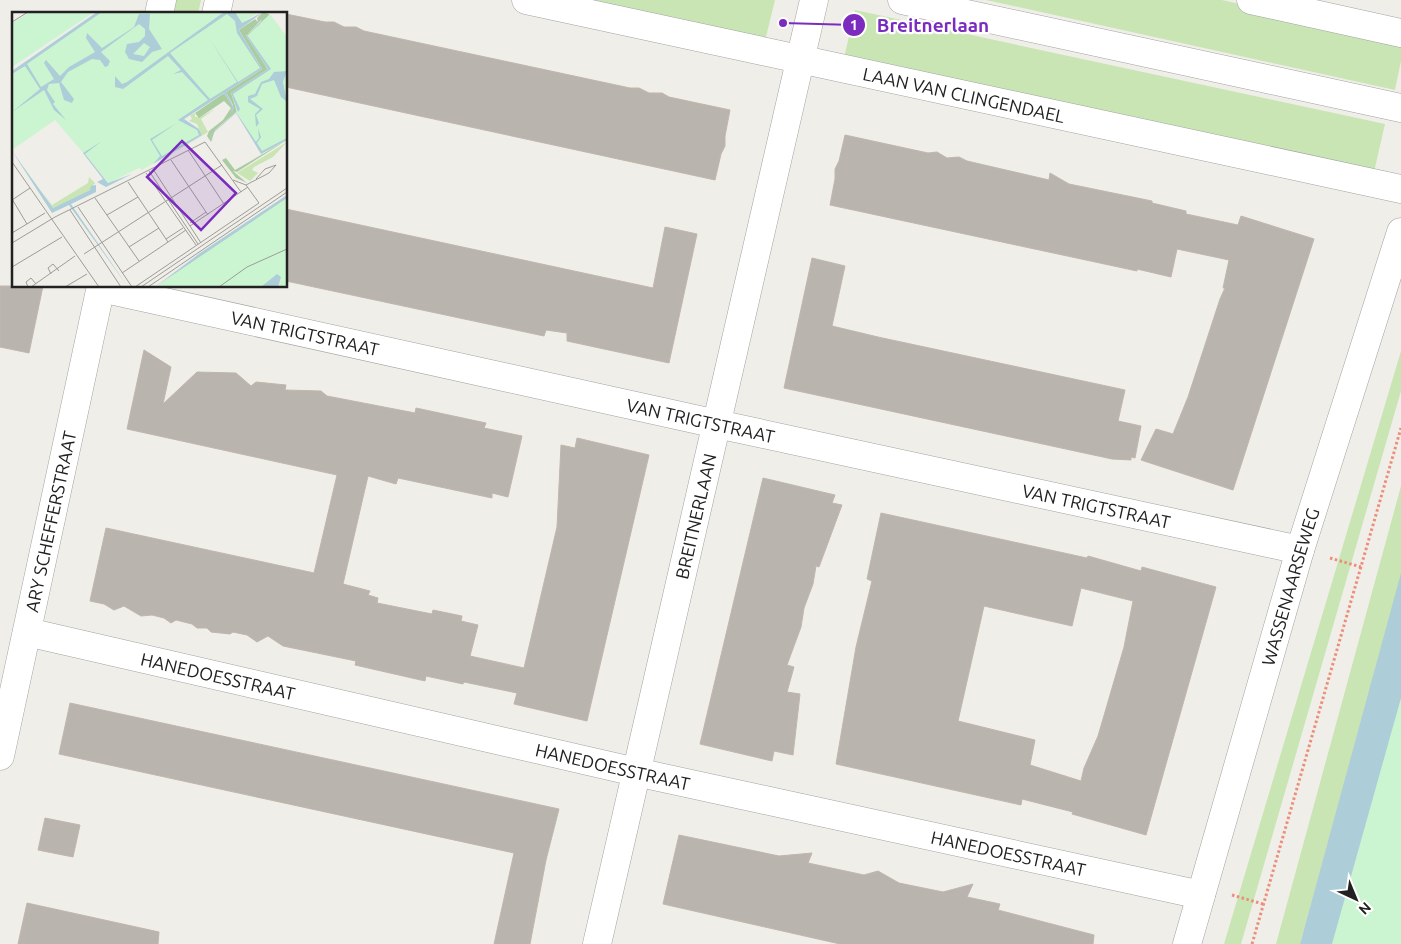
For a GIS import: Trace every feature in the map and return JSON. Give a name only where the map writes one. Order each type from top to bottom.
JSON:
[{"type":"street","name":"LAAN VAN CLINGENDAEL","points":[[526,0],[1401,189]]},
{"type":"street","name":"BREITNERLAAN","points":[[597,944],[814,0]]},
{"type":"street","points":[[902,0],[1401,108]]},
{"type":"street","points":[[1251,0],[1401,33]]},
{"type":"street","name":"WASSENAARSEWEG","points":[[1187,944],[1300,550],[1401,232]]},
{"type":"street","name":"ARY SCHEFFERSTRAAT","points":[[0,756],[101,288]]},
{"type":"street","name":"VAN TRIGTSTRAAT","points":[[110,288],[156,293],[716,424],[1300,550]]},
{"type":"street","name":"HANEDOESSTRAAT","points":[[27,632],[636,772],[1201,895]]},
{"type":"path","points":[[1252,944],[1401,428]]},
{"type":"green space","points":[[175,0],[201,0],[198,12],[172,12]]},
{"type":"green space","points":[[576,0],[775,0],[765,41]]},
{"type":"green space","points":[[986,0],[1222,0],[1401,39],[1401,61],[1395,90]]},
{"type":"green space","points":[[855,10],[1385,124],[1374,172],[844,58]]},
{"type":"green space","points":[[1401,351],[1401,391],[1241,944],[1224,944]]},
{"type":"green space","points":[[1401,486],[1401,577],[1300,944],[1276,944]]},
{"type":"green space","points":[[1401,578],[1401,944],[1301,944]]},
{"type":"water","points":[[1401,573],[1401,698],[1332,944],[1300,944]]},
{"type":"building","points":[[288,14],[334,22],[344,27],[356,27],[364,31],[630,88],[639,88],[649,93],[662,93],[669,97],[730,110],[725,146],[721,154],[715,180],[288,87]]},
{"type":"building","points":[[845,135],[928,153],[937,152],[947,158],[959,157],[967,161],[1049,180],[1050,173],[1069,184],[1152,201],[1152,203],[1186,211],[1186,214],[1238,225],[1241,216],[1314,239],[1233,490],[1141,460],[1156,429],[1173,434],[1188,397],[1225,288],[1223,288],[1229,260],[1177,249],[1171,277],[830,205],[835,169],[839,161]]},
{"type":"building","points":[[288,209],[653,288],[665,227],[697,234],[669,363],[567,341],[567,333],[546,330],[544,336],[288,281]]},
{"type":"building","points":[[812,258],[845,266],[832,326],[1125,390],[1118,421],[1141,426],[1135,458],[1131,457],[1131,460],[1112,459],[784,388]]},
{"type":"building","points":[[0,286],[43,288],[29,353],[0,347]]},
{"type":"building","points":[[144,350],[171,367],[163,404],[197,372],[236,373],[251,386],[256,382],[286,385],[285,390],[321,391],[327,396],[415,413],[416,408],[486,423],[484,428],[522,436],[508,497],[492,493],[492,498],[398,478],[396,484],[368,476],[343,584],[370,591],[368,595],[378,598],[377,603],[432,614],[433,610],[462,616],[461,621],[478,625],[470,656],[524,668],[557,527],[561,445],[575,448],[577,438],[649,455],[587,721],[514,704],[517,693],[426,676],[425,681],[355,665],[356,661],[283,646],[268,636],[257,642],[247,635],[233,632],[230,634],[211,632],[207,628],[197,628],[192,624],[176,620],[171,623],[164,618],[152,615],[141,616],[124,606],[114,610],[104,604],[90,601],[106,528],[314,573],[337,475],[127,429]]},
{"type":"building","points":[[763,478],[835,495],[832,503],[842,505],[819,567],[816,566],[813,584],[804,608],[801,627],[787,665],[794,667],[787,692],[800,694],[793,755],[774,751],[772,761],[700,744]]},
{"type":"building","points":[[881,513],[1087,558],[1088,556],[1141,571],[1142,567],[1216,587],[1146,835],[1072,814],[1073,812],[1022,799],[1021,805],[836,764],[856,647],[872,581],[867,579]],"holes":[[[1081,588],[1133,601],[1124,647],[1098,736],[1084,768],[1081,781],[1030,765],[1035,740],[958,721],[984,606],[1072,626]]]},
{"type":"building","points":[[70,703],[559,809],[546,860],[530,944],[494,944],[514,853],[59,754]]},
{"type":"building","points":[[45,818],[80,825],[73,857],[38,850]]},
{"type":"building","points":[[679,835],[779,856],[812,853],[808,863],[864,875],[878,871],[899,883],[943,892],[973,884],[967,897],[1000,904],[998,910],[1094,935],[1093,944],[840,944],[663,904]]},
{"type":"building","points":[[27,903],[159,932],[158,944],[18,944]]},
{"type":"place","name":"Breitnerlaan","points":[[783,23]]}]
